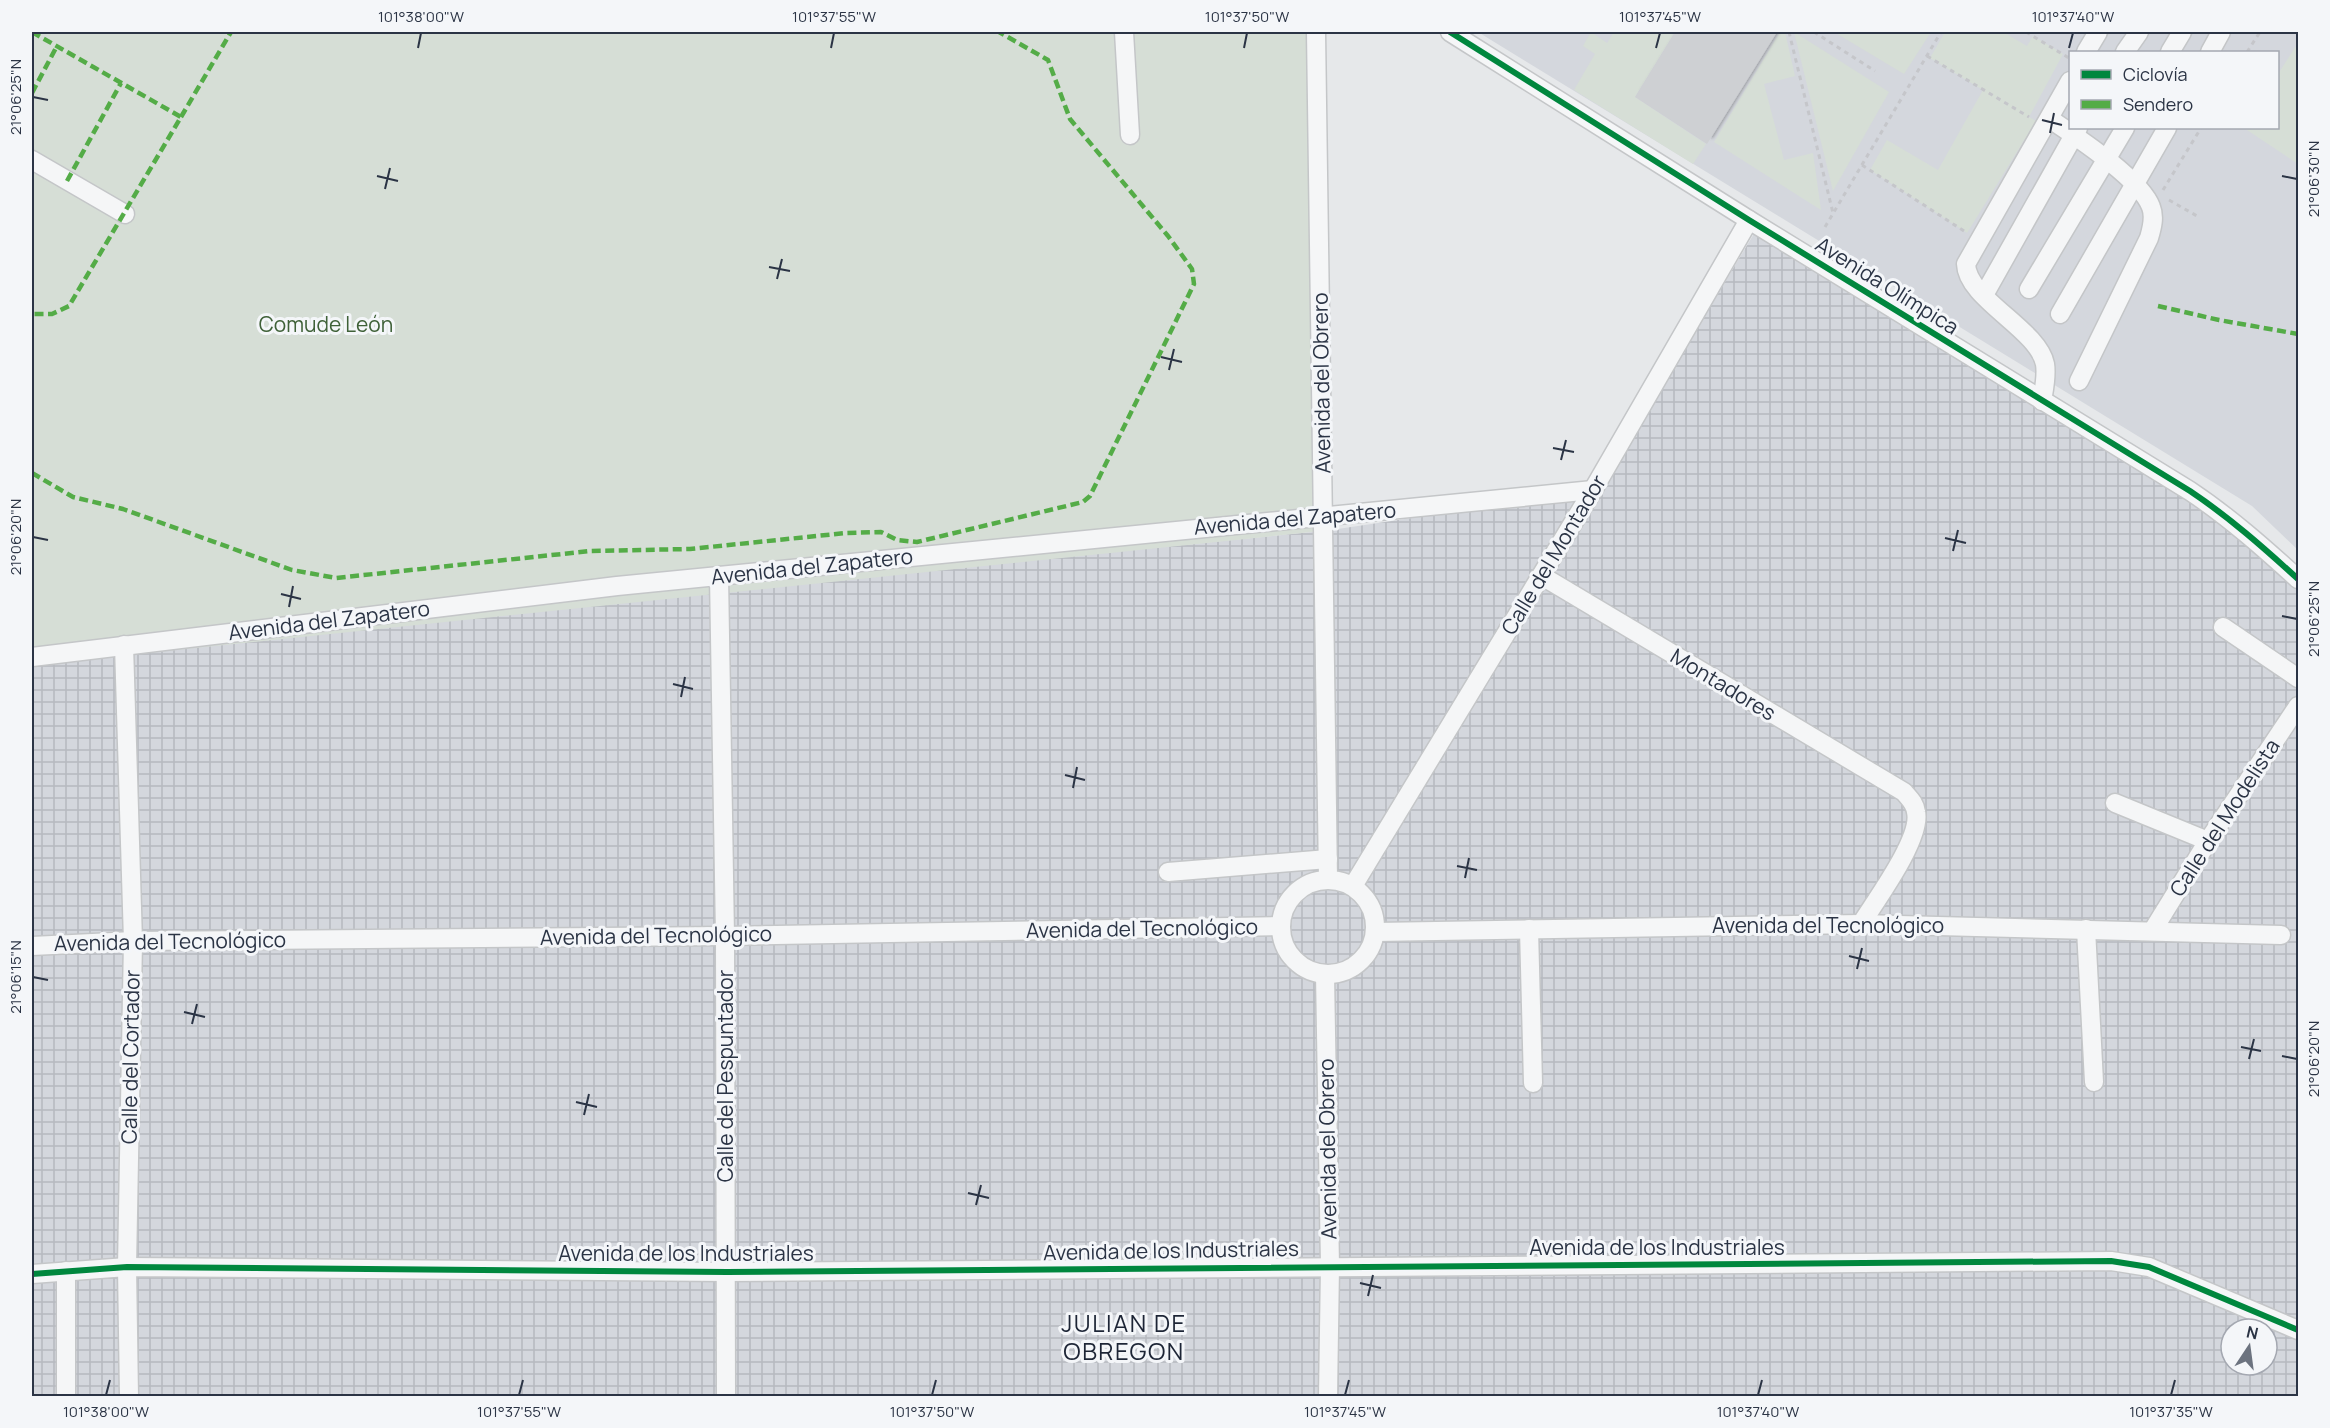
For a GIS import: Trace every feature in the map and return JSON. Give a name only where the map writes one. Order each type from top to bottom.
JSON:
[{"type":"street","points":[[1124,32],[1131,135]]},
{"type":"street","name":"Avenida del Obrero","points":[[1316,32],[1328,879]]},
{"type":"street","name":"Avenida Olímpica","points":[[1449,32],[2218,509],[2298,579]]},
{"type":"street","points":[[2087,51],[2097,32]]},
{"type":"street","points":[[2126,51],[2139,32]]},
{"type":"street","points":[[2171,51],[2182,32]]},
{"type":"street","points":[[2211,51],[2221,32]]},
{"type":"street","points":[[2042,401],[2046,379],[2045,363],[2038,349],[1966,274],[1966,264],[2043,120],[2069,82]]},
{"type":"street","points":[[2043,120],[2069,129]]},
{"type":"street","points":[[2030,289],[2124,129]]},
{"type":"street","points":[[2060,314],[2166,129]]},
{"type":"street","points":[[1984,295],[2076,131],[2105,160],[2135,185],[2150,204],[2153,215],[2149,238],[2079,381]]},
{"type":"street","points":[[32,160],[125,214]]},
{"type":"street","name":"Calle del Montador","points":[[1353,886],[1542,576],[1749,220]]},
{"type":"street","name":"Avenida del Zapatero","points":[[32,657],[617,586],[1593,490]]},
{"type":"street","name":"Calle del Pespuntador","points":[[719,576],[725,936],[726,1396]]},
{"type":"street","name":"Montadores","points":[[1542,576],[1904,792],[1914,804],[1917,828],[1910,844],[1861,924]]},
{"type":"street","points":[[2223,627],[2298,678]]},
{"type":"street","name":"Calle del Cortador","points":[[124,645],[133,941],[127,1267],[129,1396]]},
{"type":"street","name":"Calle del Modelista","points":[[2153,930],[2208,841],[2298,706]]},
{"type":"street","points":[[2115,803],[2208,841]]},
{"type":"street","points":[[1168,872],[1328,859]]},
{"type":"street","points":[[1328,879],[1353,886],[1366,898],[1374,914],[1376,932],[1372,946],[1353,968],[1339,973],[1325,974],[1305,967],[1289,953],[1283,940],[1281,926],[1283,912],[1290,899],[1300,888],[1328,879]]},
{"type":"street","name":"Avenida del Tecnológico","points":[[1376,932],[1861,924],[2281,934]]},
{"type":"street","name":"Avenida del Tecnológico","points":[[32,946],[133,941],[725,936],[1281,926]]},
{"type":"street","points":[[1529,929],[1533,1083]]},
{"type":"street","points":[[2086,929],[2094,1082]]},
{"type":"street","name":"Avenida del Obrero","points":[[1325,974],[1330,1266],[1328,1396]]},
{"type":"street","name":"Avenida de los Industriales","points":[[32,1274],[127,1267],[727,1272],[2111,1261],[2148,1267],[2297,1326]]},
{"type":"street","points":[[66,1271],[66,1396]]},
{"type":"path","points":[[1789,32],[1833,215]]},
{"type":"path","points":[[1814,32],[1875,71]]},
{"type":"path","points":[[1825,227],[1941,32]]},
{"type":"path","points":[[2026,32],[2069,58]]},
{"type":"path","points":[[2248,51],[2260,32]]},
{"type":"path","points":[[1927,56],[2043,120]]},
{"type":"path","points":[[2197,216],[2160,195],[2200,129]]},
{"type":"path","points":[[1862,165],[1967,233]]},
{"type":"shaded area","points":[[1478,32],[2298,32],[2298,550],[2252,506]]},
{"type":"shaded area","points":[[1755,232],[2235,523],[2298,587],[2298,1396],[32,1396],[32,661],[1331,530],[1600,490]]},
{"type":"green space","name":"Comude León","points":[[32,32],[1311,32],[1331,530],[32,665]]},
{"type":"green space","points":[[1591,32],[1607,43],[1614,32],[1675,32],[1635,97],[1706,144],[1693,164],[1574,90],[1595,54],[1583,46]]},
{"type":"green space","points":[[1780,32],[1785,32],[1795,76],[1764,84],[1784,160],[1813,153],[1821,210],[1714,142]]},
{"type":"green space","points":[[1794,32],[1889,92],[1833,191]]},
{"type":"green space","points":[[1834,32],[1931,32],[1904,74]]},
{"type":"green space","points":[[1945,32],[2003,32],[2027,46],[2033,36],[2063,54],[2029,117],[2036,121],[1967,233],[1870,170],[1887,140],[1938,170],[1983,90],[1930,58]]},
{"type":"green space","points":[[2298,43],[2298,164],[2246,129],[2279,129],[2279,72]]},
{"type":"building","points":[[1675,32],[1777,32],[1707,144],[1635,97]]},
{"type":"marked path","points":[[32,32],[181,117],[69,306],[52,314],[32,314]]},
{"type":"marked path","points":[[181,117],[231,32]]},
{"type":"marked path","points":[[32,473],[73,497],[123,509],[292,570],[336,578],[590,551],[690,549],[846,533],[881,532],[897,540],[917,542],[1083,502],[1090,496],[1194,284],[1192,269],[1168,236],[1070,119],[1048,60],[999,32]]},
{"type":"marked path","points":[[32,93],[57,46]]},
{"type":"marked path","points":[[67,181],[121,83]]},
{"type":"marked path","points":[[2158,306],[2298,334]]},
{"type":"cycle path","points":[[1450,32],[1749,220],[2190,491],[2232,522],[2298,579]]},
{"type":"cycle path","points":[[32,1274],[127,1267],[727,1272],[2111,1261],[2149,1267],[2298,1330]]},
{"type":"district","name":"JULIAN DE OBREGON","points":[[1124,1338]]}]
